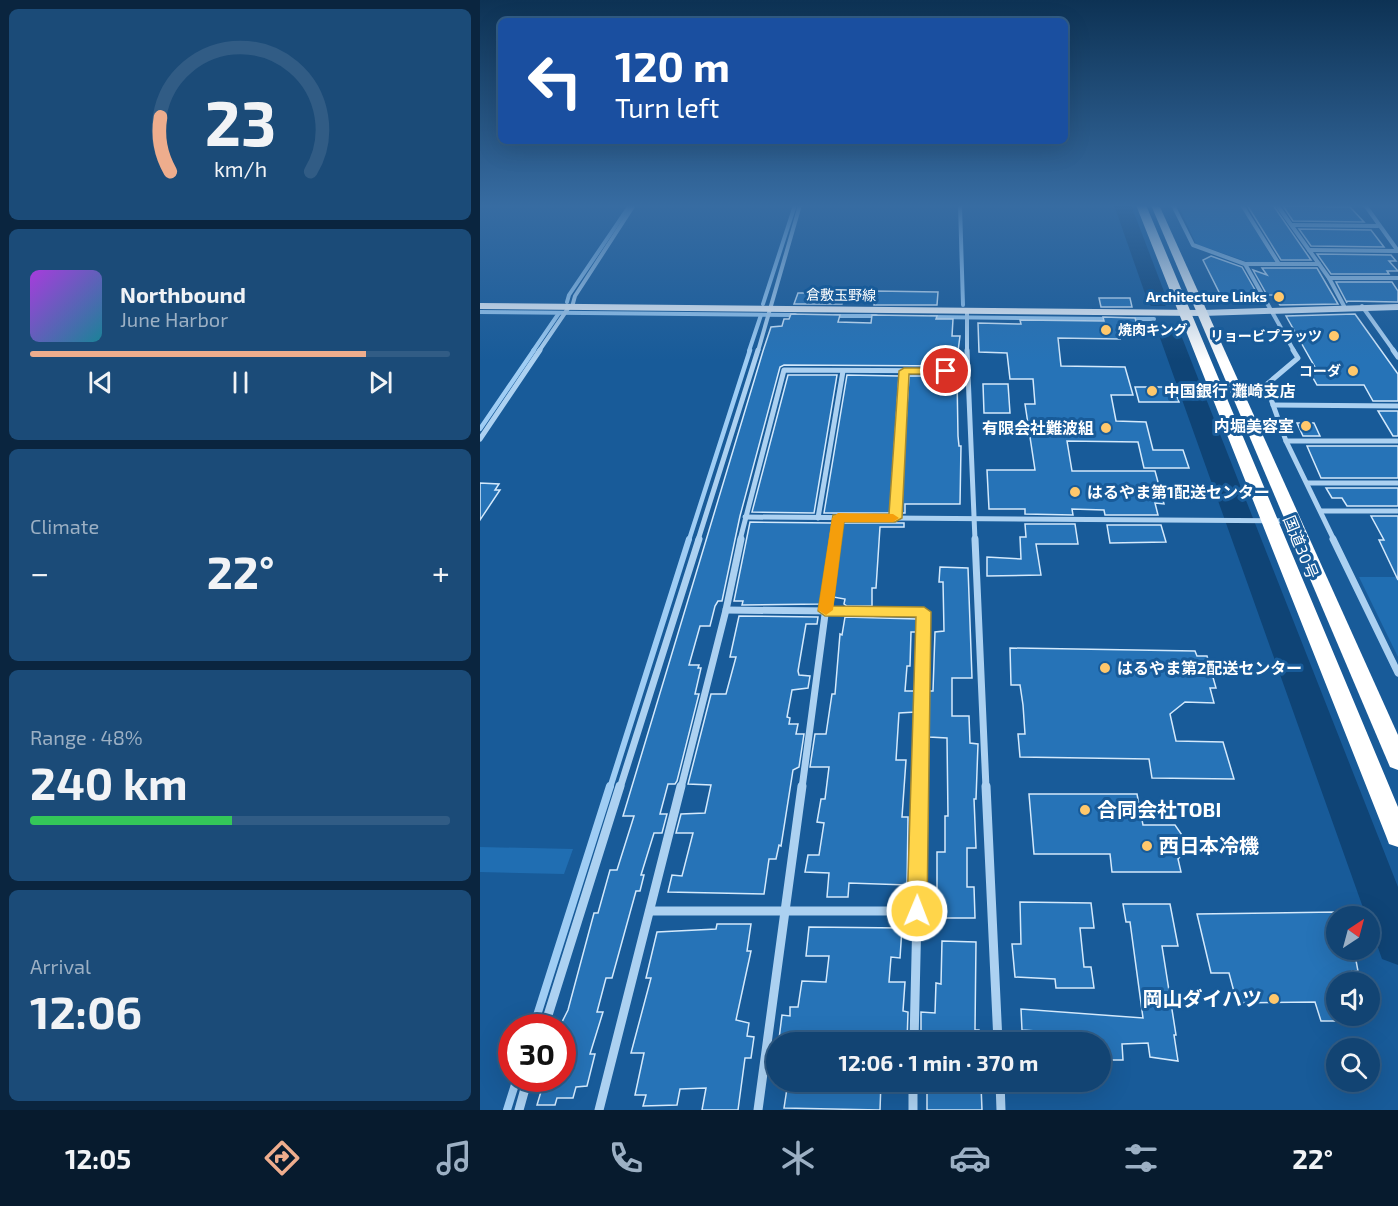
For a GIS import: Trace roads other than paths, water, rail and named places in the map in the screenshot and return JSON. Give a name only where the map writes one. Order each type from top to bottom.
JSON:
[{"type":"highway","name":"国道30号","points":[[1166,257],[1294,521],[1398,760]]},
{"type":"highway","name":"国道30号","points":[[1173,257],[1270,521],[1398,836]]},
{"type":"main road","name":"倉敷玉野線","points":[[480,306],[567,310],[967,315],[1193,313]]},
{"type":"street","points":[[480,439],[600,257]]},
{"type":"street","points":[[548,1014],[786,257]]},
{"type":"street","points":[[1225,257],[1245,264],[1319,264]]},
{"type":"street","points":[[1274,257],[1279,264]]},
{"type":"street","points":[[1314,257],[1344,306]]},
{"type":"street","points":[[1245,264],[1298,358],[1266,385],[1286,441],[1398,673]]},
{"type":"street","points":[[1329,278],[1398,278]]},
{"type":"street","points":[[1193,313],[1270,312],[1344,306],[1398,306]]},
{"type":"street","points":[[1362,306],[1398,357]]},
{"type":"street","points":[[967,315],[967,371],[976,518],[998,1032]]},
{"type":"street","points":[[599,1110],[726,610],[745,517],[784,370],[967,371]]},
{"type":"street","points":[[818,518],[843,370]]},
{"type":"street","points":[[895,518],[904,371]]},
{"type":"street","points":[[1273,405],[1398,406]]},
{"type":"street","points":[[1286,441],[1398,441]]},
{"type":"street","points":[[1308,483],[1398,483]]},
{"type":"street","points":[[1321,511],[1398,511]]},
{"type":"street","points":[[745,517],[1294,521]]},
{"type":"street","points":[[758,1110],[838,518]]},
{"type":"street","points":[[726,610],[924,612],[914,1032]]},
{"type":"street","points":[[650,911],[917,911]]},
{"type":"street","points":[[519,1110],[524,1092]]},
{"type":"street","points":[[913,1092],[913,1110]]},
{"type":"street","points":[[1000,1092],[1001,1110]]},
{"type":"waterway","points":[[567,302],[569,295],[595,257]]},
{"type":"waterway","points":[[763,304],[778,257]]},
{"type":"waterway","points":[[962,257],[963,305]]},
{"type":"waterway","points":[[1141,257],[1158,302]]},
{"type":"waterway","points":[[480,312],[795,315]]},
{"type":"waterway","points":[[533,351],[559,313]]},
{"type":"waterway","points":[[749,351],[761,315]]},
{"type":"waterway","points":[[835,316],[876,316]]},
{"type":"waterway","points":[[931,317],[1110,319]]},
{"type":"waterway","points":[[1129,319],[1154,319]]},
{"type":"waterway","points":[[1170,335],[1398,943]]},
{"type":"waterway","points":[[480,429],[534,350]]},
{"type":"waterway","points":[[689,540],[750,350]]},
{"type":"waterway","points":[[610,788],[689,539]]},
{"type":"waterway","points":[[537,1014],[610,786]]},
{"type":"waterway","points":[[507,1110],[513,1092]]},
{"type":"place","name":"Architecture Links","points":[[1279,297]]},
{"type":"place","name":"焼肉キング","points":[[1106,330]]},
{"type":"place","name":"リョービプラッツ","points":[[1334,336]]},
{"type":"place","name":"コーダ","points":[[1353,371]]},
{"type":"place","name":"中国銀行 灘崎支店","points":[[1152,391]]},
{"type":"place","name":"内堀美容室","points":[[1306,426]]},
{"type":"place","name":"有限会社難波組","points":[[1106,428]]},
{"type":"place","name":"はるやま第1配送センター","points":[[1075,492]]},
{"type":"place","name":"はるやま第2配送センター","points":[[1105,668]]},
{"type":"place","name":"合同会社TOBI","points":[[1085,810]]},
{"type":"place","name":"西日本冷機","points":[[1147,846]]},
{"type":"place","name":"岡山ダイハツ","points":[[1274,999]]}]
